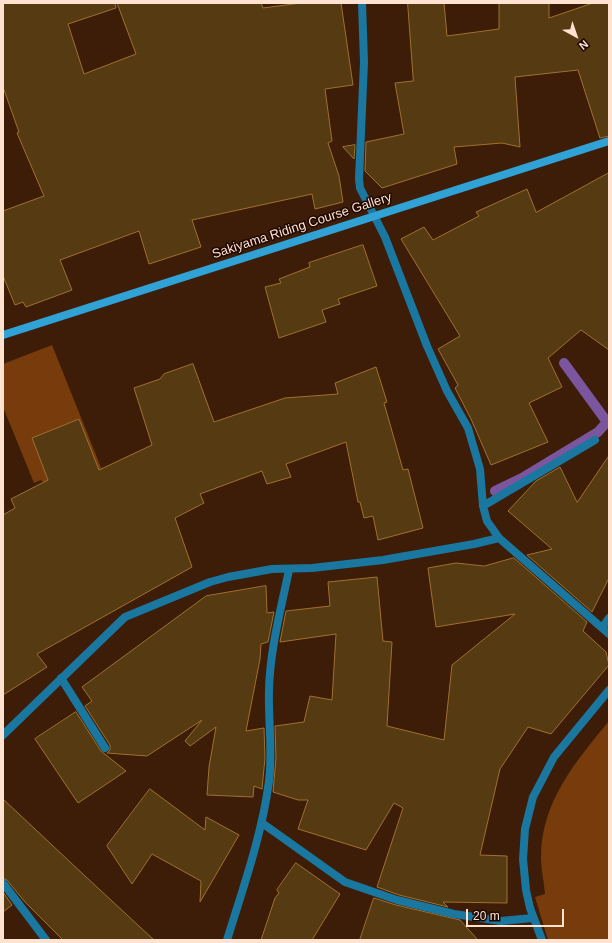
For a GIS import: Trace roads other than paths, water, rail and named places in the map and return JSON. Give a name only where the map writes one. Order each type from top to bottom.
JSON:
[{"type":"street","points":[[362,3],[364,62],[359,179],[363,195],[385,238],[427,346],[447,391],[468,428],[480,469],[483,506],[487,522],[499,538],[609,634]]},
{"type":"street","name":"Sakiyama Riding Course Gallery","points":[[3,335],[609,141]]},
{"type":"street","points":[[483,506],[595,440]]},
{"type":"street","points":[[3,735],[125,617],[210,582],[222,578],[272,569],[289,570],[383,560],[474,544],[499,538]]},
{"type":"street","points":[[227,940],[262,823],[269,780],[271,750],[269,690],[271,659],[289,570]]},
{"type":"street","points":[[602,628],[609,618]]},
{"type":"street","points":[[61,678],[105,748]]},
{"type":"street","points":[[542,940],[533,918],[526,890],[523,859],[525,829],[533,797],[554,757],[609,690]]},
{"type":"street","points":[[262,823],[345,882],[398,900],[454,914],[501,921],[533,918]]},
{"type":"street","points":[[3,883],[46,940]]},
{"type":"waterway","points":[[495,491],[522,478],[598,432],[607,422],[564,363]]}]
